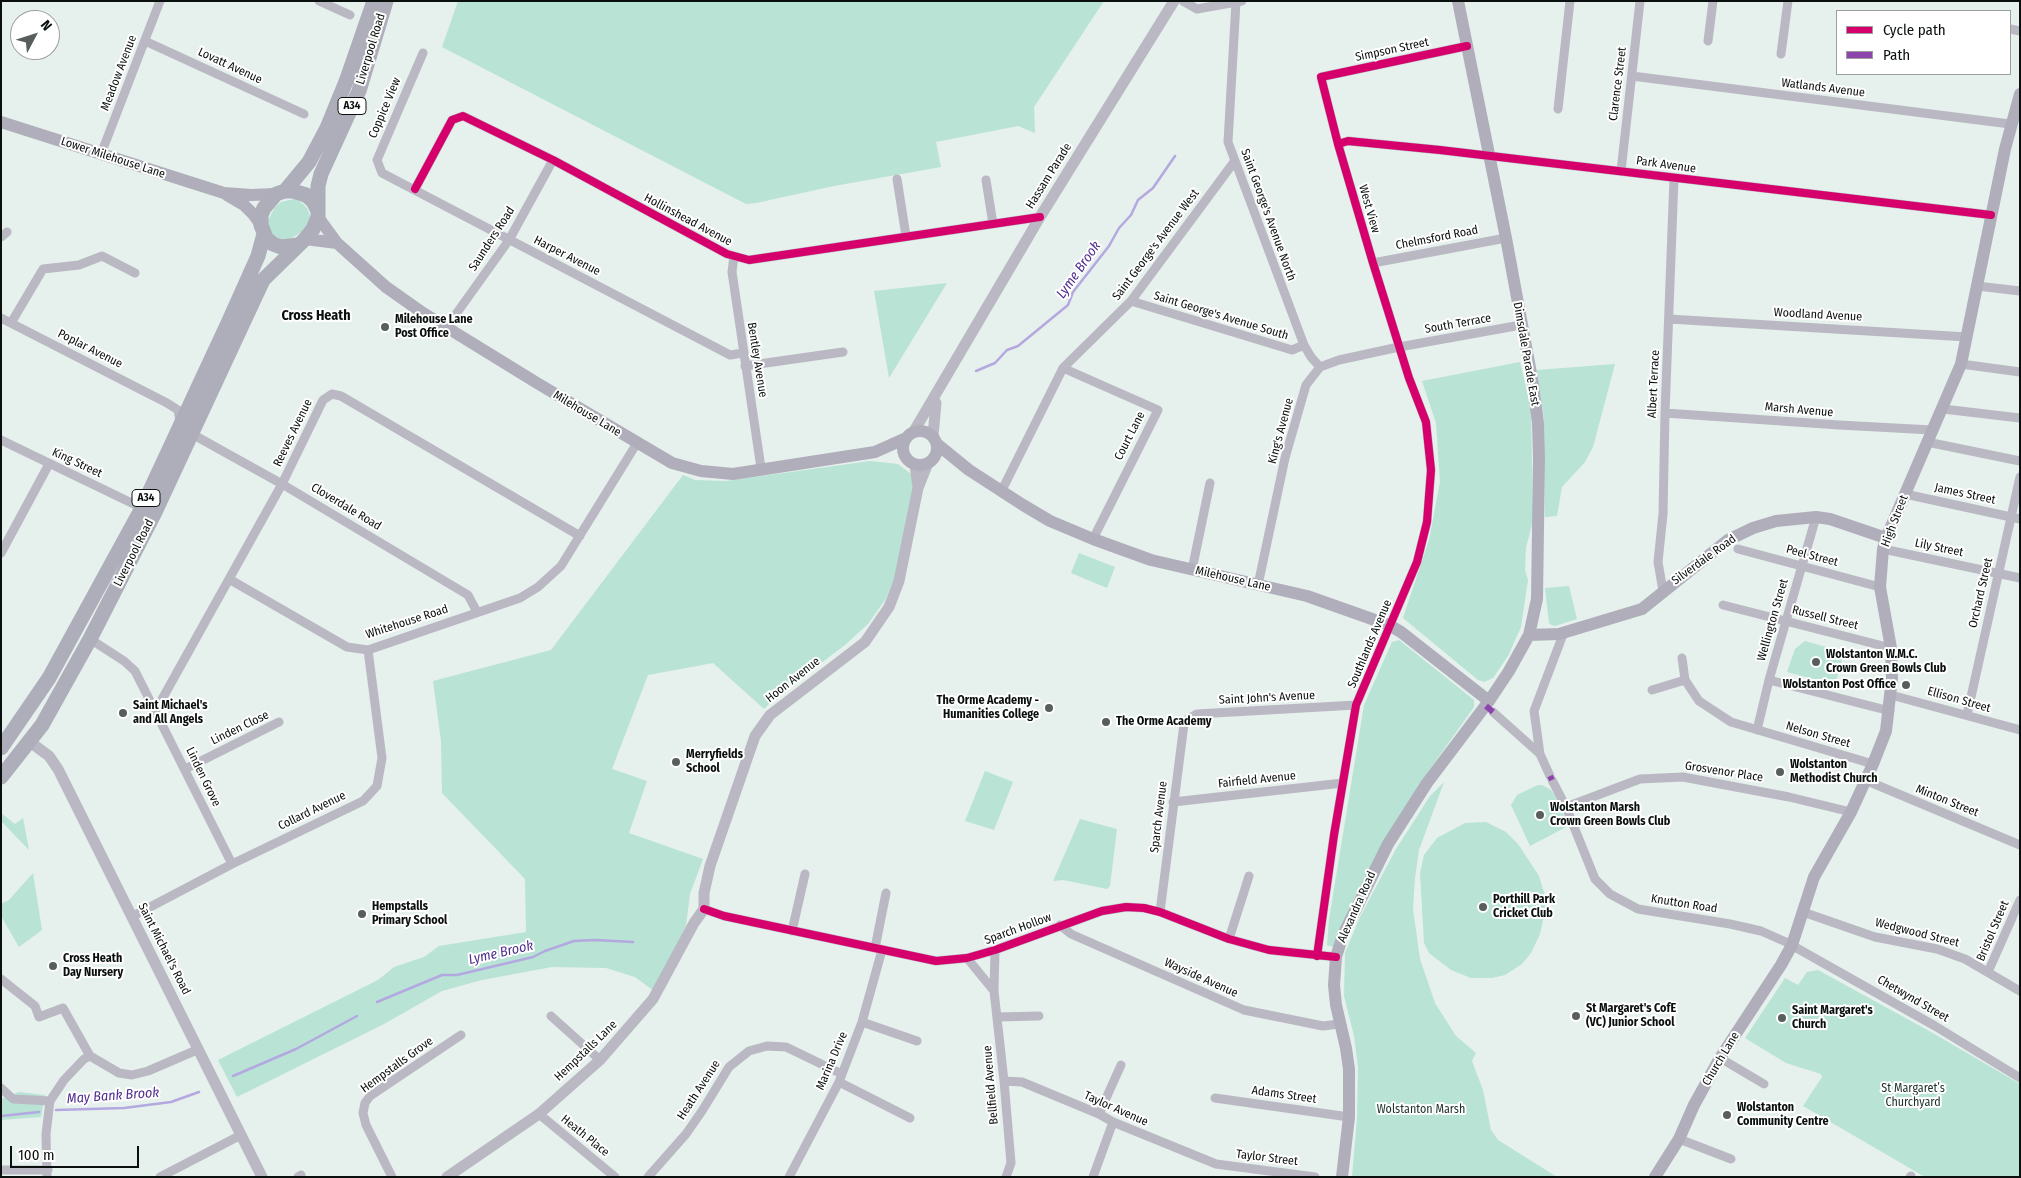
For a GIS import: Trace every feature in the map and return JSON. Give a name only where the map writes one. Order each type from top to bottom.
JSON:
[{"type":"highway","name":"Liverpool Road","points":[[281,192],[309,162],[327,128],[347,79],[374,1]]},
{"type":"highway","name":"Liverpool Road","points":[[318,213],[318,186],[321,174],[359,91],[386,1]]},
{"type":"highway","points":[[292,191],[306,196],[313,201],[318,213],[313,229],[301,242],[282,246],[273,244],[262,229],[261,215],[264,208],[281,192],[292,191]]},
{"type":"highway","name":"Liverpool Road","points":[[1,748],[23,734],[58,700],[155,512],[186,429],[258,256],[262,229]]},
{"type":"highway","name":"Liverpool Road","points":[[1,777],[49,678],[186,429],[263,280],[301,242]]},
{"type":"highway","name":"A34","points":[[1,760],[23,734]]},
{"type":"main road","name":"Dimsdale Parade East","points":[[1458,1],[1506,238],[1538,423],[1538,581],[1534,616],[1529,635],[1491,706]]},
{"type":"main road","name":"High Street","points":[[1792,944],[1814,877],[1851,812],[1886,731],[1891,695],[1891,648],[1880,587],[1884,543],[1961,364],[2010,124],[2018,108],[2020,94]]},
{"type":"main road","name":"Lower Milehouse Lane","points":[[1,122],[224,194],[244,205],[253,214],[262,229]]},
{"type":"main road","name":"Lower Milehouse Lane","points":[[224,194],[251,195],[281,192]]},
{"type":"main road","name":"Milehouse Lane","points":[[318,213],[337,243],[386,287],[446,328],[672,463],[701,471],[733,474],[761,468],[875,452],[969,470]]},
{"type":"main road","points":[[301,242],[337,243]]},
{"type":"main road","points":[[924,430],[935,440],[936,454],[920,462],[902,448],[909,435],[924,430]]},
{"type":"main road","name":"Milehouse Lane","points":[[875,452],[909,435]]},
{"type":"main road","name":"Milehouse Lane","points":[[935,440],[969,470],[1001,492],[1050,521],[1093,539],[1151,560],[1336,605],[1389,625],[1401,632],[1491,706]]},
{"type":"main road","name":"Silverdale Road","points":[[1529,635],[1564,632],[1642,609],[1728,540],[1753,528],[1776,521],[1816,517],[1830,519],[1884,543]]},
{"type":"main road","name":"Alexandra Road","points":[[1342,1177],[1349,1117],[1349,1069],[1334,985],[1336,957],[1343,935],[1388,844],[1427,783],[1491,706]]},
{"type":"main road","name":"Church Lane","points":[[1655,1177],[1679,1138],[1720,1058],[1781,965],[1792,944]]},
{"type":"street","name":"Meadow Avenue","points":[[101,154],[160,1]]},
{"type":"street","points":[[319,1],[350,15]]},
{"type":"street","name":"Hassam Parade","points":[[909,435],[937,394],[1040,217],[1174,1]]},
{"type":"street","points":[[1183,1],[1197,9],[1239,2]]},
{"type":"street","points":[[1558,109],[1570,1]]},
{"type":"street","name":"Clarence Street","points":[[1621,170],[1640,1]]},
{"type":"street","points":[[1708,41],[1713,1]]},
{"type":"street","points":[[1781,54],[1788,1]]},
{"type":"street","name":"Saint George's Avenue North","points":[[1239,2],[1228,142],[1304,346],[1310,357],[1320,368]]},
{"type":"street","name":"Lovatt Avenue","points":[[145,41],[304,114]]},
{"type":"street","name":"Simpson Street","points":[[1321,77],[1467,46]]},
{"type":"street","name":"Coppice View","points":[[382,173],[377,160],[422,53]]},
{"type":"street","name":"Watlands Avenue","points":[[1632,76],[2010,124]]},
{"type":"street","name":"West View","points":[[1321,77],[1338,144],[1399,347]]},
{"type":"street","name":"Hollinshead Avenue","points":[[415,189],[452,120],[463,116],[553,160],[734,256],[749,260],[1040,217]]},
{"type":"street","name":"Park Avenue","points":[[1338,144],[1348,141],[1621,170],[1674,178],[1991,215]]},
{"type":"street","name":"Saunders Road","points":[[446,328],[509,240],[553,160]]},
{"type":"street","name":"Saint George's Avenue West","points":[[1001,492],[1063,368],[1131,301],[1234,162]]},
{"type":"street","name":"Harper Avenue","points":[[382,173],[730,355],[743,353]]},
{"type":"street","name":"Albert Terrace","points":[[1663,591],[1658,562],[1663,514],[1674,178]]},
{"type":"street","points":[[897,179],[906,236]]},
{"type":"street","points":[[986,180],[993,224]]},
{"type":"street","name":"Chelmsford Road","points":[[1373,263],[1506,238]]},
{"type":"street","points":[[11,323],[43,268],[79,265],[102,256],[135,273]]},
{"type":"street","name":"Bentley Avenue","points":[[734,256],[732,272],[761,468]]},
{"type":"street","points":[[1977,286],[2020,291]]},
{"type":"street","name":"Saint George's Avenue South","points":[[1131,301],[1292,350],[1304,346]]},
{"type":"street","name":"Poplar Avenue","points":[[1,318],[168,403],[178,410],[186,429]]},
{"type":"street","name":"Woodland Avenue","points":[[1668,319],[1967,337]]},
{"type":"street","name":"South Terrace","points":[[1399,347],[1521,325]]},
{"type":"street","points":[[1320,368],[1338,360],[1399,347]]},
{"type":"street","name":"Southlands Avenue","points":[[1317,956],[1356,705],[1417,562],[1428,522],[1432,470],[1426,422],[1399,347]]},
{"type":"street","points":[[745,366],[843,352]]},
{"type":"street","points":[[1961,364],[2020,372]]},
{"type":"street","name":"Court Lane","points":[[1063,368],[1158,410],[1093,539]]},
{"type":"street","name":"King's Avenue","points":[[1258,585],[1285,458],[1306,385],[1320,368]]},
{"type":"street","name":"Reeves Avenue","points":[[156,710],[282,484],[323,400],[332,394],[336,394],[580,536]]},
{"type":"street","name":"Hassam Parade","points":[[935,440],[933,417],[937,394]]},
{"type":"street","points":[[1943,409],[2020,418]]},
{"type":"street","name":"Marsh Avenue","points":[[1665,413],[1839,425],[1929,436],[2020,461]]},
{"type":"street","name":"Cloverdale Road","points":[[186,429],[468,595],[477,612]]},
{"type":"street","name":"King Street","points":[[1,440],[142,508]]},
{"type":"street","name":"Whitehouse Road","points":[[229,580],[347,647],[368,650],[520,598],[538,587],[561,566],[637,443]]},
{"type":"street","name":"Hoon Avenue","points":[[704,909],[704,893],[710,866],[756,736],[770,715],[864,642],[876,628],[889,607],[899,581],[918,488],[920,462]]},
{"type":"street","points":[[1,552],[49,464]]},
{"type":"street","name":"Orchard Street","points":[[1967,715],[1998,573],[2016,518],[2020,477]]},
{"type":"street","points":[[1192,570],[1210,483]]},
{"type":"street","name":"James Street","points":[[1905,494],[2016,518]]},
{"type":"street","name":"Wellington Street","points":[[1756,730],[1816,517]]},
{"type":"street","name":"Lily Street","points":[[1884,543],[2020,578]]},
{"type":"street","name":"Peel Street","points":[[1738,549],[1880,587]]},
{"type":"street","name":"Russell Street","points":[[1723,604],[1891,648]]},
{"type":"street","points":[[1540,754],[1534,711],[1564,632]]},
{"type":"street","name":"Linden Grove","points":[[90,639],[124,661],[135,671],[232,864]]},
{"type":"street","name":"Collard Avenue","points":[[132,916],[232,864],[362,801],[377,786],[382,758],[368,650]]},
{"type":"street","points":[[1652,690],[1685,680],[1682,658]]},
{"type":"street","name":"Nelson Street","points":[[1685,680],[1699,702],[1731,722],[1873,764]]},
{"type":"street","points":[[1769,680],[1890,711]]},
{"type":"street","name":"Ellison Street","points":[[1891,695],[2020,730]]},
{"type":"street","name":"Saint John's Avenue","points":[[1184,724],[1197,714],[1356,705]]},
{"type":"street","points":[[1491,706],[1540,754]]},
{"type":"street","name":"Linden Close","points":[[185,769],[279,722]]},
{"type":"street","name":"Sparch Avenue","points":[[1160,912],[1184,724]]},
{"type":"street","name":"Saint Michael's Road","points":[[23,734],[49,756],[58,768],[262,1177]]},
{"type":"street","name":"Knutton Road","points":[[1540,754],[1566,807],[1595,879],[1610,894],[1638,909],[1761,931],[1792,944]]},
{"type":"street","name":"Grosvenor Place","points":[[1566,807],[1640,779],[1683,777],[1789,797],[1851,812]]},
{"type":"street","name":"Minton Street","points":[[1865,780],[2020,844]]},
{"type":"street","name":"Fairfield Avenue","points":[[1173,802],[1343,783]]},
{"type":"street","points":[[792,931],[805,874]]},
{"type":"street","points":[[1229,939],[1249,876]]},
{"type":"street","name":"Marina Drive","points":[[789,1177],[841,1078],[862,1022],[878,949],[886,893]]},
{"type":"street","name":"Bristol Street","points":[[1988,972],[2019,903]]},
{"type":"street","name":"Sparch Hollow","points":[[704,909],[724,916],[936,961],[967,958],[995,950],[1102,911],[1126,907],[1144,908],[1160,912],[1229,939],[1269,950],[1336,957]]},
{"type":"street","name":"Hempstalls Lane","points":[[447,1177],[539,1114],[600,1060],[653,999],[694,923],[704,909]]},
{"type":"street","name":"Wedgwood Street","points":[[1803,912],[1875,937],[1945,952],[1966,959],[2020,991]]},
{"type":"street","name":"Wayside Avenue","points":[[1060,925],[1071,934],[1244,1010],[1323,1026],[1340,1024]]},
{"type":"street","name":"Chetwynd Street","points":[[1792,944],[2020,1078]]},
{"type":"street","name":"Bellfield Avenue","points":[[995,950],[994,990],[1004,1081],[1010,1163],[1006,1177]]},
{"type":"street","points":[[967,958],[994,990]]},
{"type":"street","points":[[1,978],[35,1006],[39,1017],[62,1008],[90,1056],[119,1073],[132,1075],[148,1071],[199,1048]]},
{"type":"street","points":[[550,1016],[600,1060]]},
{"type":"street","points":[[998,1017],[1039,1016]]},
{"type":"street","points":[[862,1022],[917,1041]]},
{"type":"street","name":"Hempstalls Grove","points":[[392,1177],[366,1125],[363,1113],[365,1103],[370,1096],[461,1035]]},
{"type":"street","name":"Heath Avenue","points":[[648,1177],[686,1134],[729,1067],[749,1051],[767,1046],[786,1048],[910,1118]]},
{"type":"street","points":[[1,1170],[48,1173],[46,1134],[50,1101],[64,1080],[84,1059],[90,1056]]},
{"type":"street","points":[[1720,1058],[1764,1084]]},
{"type":"street","points":[[1099,1114],[1121,1065]]},
{"type":"street","name":"Taylor Avenue","points":[[1004,1081],[1022,1082],[1216,1164]]},
{"type":"street","points":[[1,1088],[13,1099],[50,1101]]},
{"type":"street","name":"Adams Street","points":[[1215,1098],[1349,1117]]},
{"type":"street","name":"Heath Place","points":[[539,1114],[615,1177]]},
{"type":"street","points":[[1093,1177],[1113,1122]]},
{"type":"street","points":[[160,1177],[241,1135]]},
{"type":"street","points":[[1679,1138],[1732,1159]]},
{"type":"street","name":"Taylor Street","points":[[1216,1164],[1315,1177]]},
{"type":"green space","points":[[458,1],[1104,1],[1034,107],[1035,133],[1018,126],[936,142],[941,167],[746,204],[442,47]]},
{"type":"green space","points":[[294,199],[301,202],[307,208],[310,216],[301,232],[292,238],[283,240],[276,237],[270,231],[267,222],[275,207],[281,202]]},
{"type":"green space","points":[[947,283],[889,378],[874,291]]},
{"type":"green space","points":[[1520,362],[1531,408],[1533,520],[1526,548],[1525,570],[1528,580],[1521,627],[1508,656],[1493,678],[1484,682],[1478,680],[1403,618],[1429,540],[1440,482],[1436,423],[1422,381]]},
{"type":"green space","points":[[1615,364],[1593,447],[1585,462],[1562,487],[1557,516],[1545,517],[1544,419],[1537,370]]},
{"type":"green space","points":[[870,461],[898,464],[911,474],[915,487],[897,572],[885,600],[868,624],[845,645],[775,698],[764,709],[713,663],[648,675],[612,769],[647,781],[629,833],[703,859],[690,894],[686,926],[654,991],[635,977],[606,968],[552,967],[482,980],[442,991],[384,1024],[237,1097],[218,1060],[378,980],[394,967],[424,957],[439,946],[526,932],[525,879],[442,793],[441,741],[433,681],[551,650],[683,475],[695,480],[726,481]]},
{"type":"green space","points":[[1079,553],[1115,567],[1107,588],[1071,573]]},
{"type":"green space","points":[[1569,586],[1577,619],[1555,626],[1551,625],[1549,623],[1545,588]]},
{"type":"green space","points":[[1399,640],[1474,700],[1474,707],[1418,786],[1354,898],[1333,947],[1327,945],[1329,920],[1364,705],[1392,642]]},
{"type":"green space","name":"Wolstanton W.M.C. Crown Green Bowls Club","points":[[1805,641],[1844,652],[1835,685],[1787,672],[1795,649]]},
{"type":"green space","points":[[985,771],[1013,782],[994,830],[965,821]]},
{"type":"green space","name":"Wolstanton Marsh","points":[[1444,782],[1419,850],[1415,878],[1413,909],[1420,959],[1435,1003],[1456,1036],[1476,1053],[1472,1061],[1483,1090],[1491,1130],[1498,1140],[1557,1177],[1352,1177],[1357,1119],[1358,1067],[1354,1036],[1344,996],[1345,953],[1360,917],[1396,849],[1430,796]]},
{"type":"green space","name":"Wolstanton Marsh Crown Green Bowls Club","points":[[1538,785],[1551,790],[1556,797],[1568,826],[1530,846],[1511,805],[1517,795]]},
{"type":"green space","points":[[1,813],[15,824],[23,818],[29,850],[1,821]]},
{"type":"green space","points":[[1080,819],[1117,829],[1110,886],[1107,889],[1063,880],[1053,881]]},
{"type":"green space","name":"Porthill Park Cricket Club","points":[[1486,822],[1506,832],[1518,844],[1539,876],[1546,899],[1540,934],[1531,953],[1522,964],[1505,975],[1492,978],[1471,978],[1451,970],[1429,953],[1424,943],[1420,873],[1424,855],[1437,838],[1465,823]]},
{"type":"green space","points":[[33,873],[42,930],[19,947],[1,916],[1,904],[9,900]]},
{"type":"green space","name":"St Margaret’s Churchyard","points":[[1818,970],[1931,1032],[2020,1084],[2020,1177],[1925,1177],[1803,1106],[1822,1077],[1821,1074],[1786,1063],[1745,1038],[1785,978],[1798,985],[1807,972]]},
{"type":"green space","points":[[19,1092],[45,1095],[41,1117],[1,1120],[1,1099]]},
{"type":"waterway","name":"Lyme Brook","points":[[976,371],[995,363],[1007,350],[1018,346],[1068,305],[1073,292],[1109,246],[1119,228],[1131,215],[1138,200],[1153,188],[1175,156]]},
{"type":"waterway","name":"Lyme Brook","points":[[377,1002],[442,975],[457,975],[533,957],[574,941],[633,942]]},
{"type":"waterway","name":"Lyme Brook","points":[[233,1076],[296,1049],[357,1016]]},
{"type":"waterway","name":"May Bank Brook","points":[[56,1110],[124,1108],[171,1102],[199,1092]]},
{"type":"waterway","name":"Lyme Brook","points":[[1,1116],[39,1112]]},
{"type":"marked path","points":[[1486,706],[1493,712]]},
{"type":"marked path","points":[[1550,776],[1552,780]]},
{"type":"cycle path","points":[[1317,956],[1334,835],[1356,705],[1417,562],[1427,522],[1431,470],[1426,422],[1409,378],[1373,263],[1338,144],[1321,77],[1467,46]]},
{"type":"cycle path","points":[[415,189],[452,120],[463,116],[553,160],[727,254],[749,260],[1040,217]]},
{"type":"cycle path","points":[[1338,144],[1348,141],[1440,150],[1991,215]]},
{"type":"cycle path","points":[[704,909],[724,916],[936,961],[967,958],[995,950],[1102,911],[1126,907],[1144,908],[1160,912],[1229,939],[1269,950],[1336,957]]},
{"type":"place","name":"Milehouse Lane Post Office","points":[[385,327]]},
{"type":"place","name":"Wolstanton W.M.C. Crown Green Bowls Club","points":[[1816,662]]},
{"type":"place","name":"Wolstanton Post Office","points":[[1906,685]]},
{"type":"place","name":"The Orme Academy - Humanities College","points":[[1049,708]]},
{"type":"place","name":"Saint Michael's and All Angels","points":[[123,713]]},
{"type":"place","name":"The Orme Academy","points":[[1106,722]]},
{"type":"place","name":"Merryfields School","points":[[676,762]]},
{"type":"place","name":"Wolstanton Methodist Church","points":[[1780,772]]},
{"type":"place","name":"Wolstanton Marsh Crown Green Bowls Club","points":[[1540,815]]},
{"type":"place","name":"Porthill Park Cricket Club","points":[[1483,907]]},
{"type":"place","name":"Hempstalls Primary School","points":[[362,914]]},
{"type":"place","name":"Cross Heath Day Nursery","points":[[53,966]]},
{"type":"place","name":"St Margaret's CofE (VC) Junior School","points":[[1576,1016]]},
{"type":"place","name":"Saint Margaret's Church","points":[[1782,1018]]},
{"type":"place","name":"Wolstanton Community Centre","points":[[1727,1115]]},
{"type":"district","name":"Cross Heath","points":[[316,316]]}]
